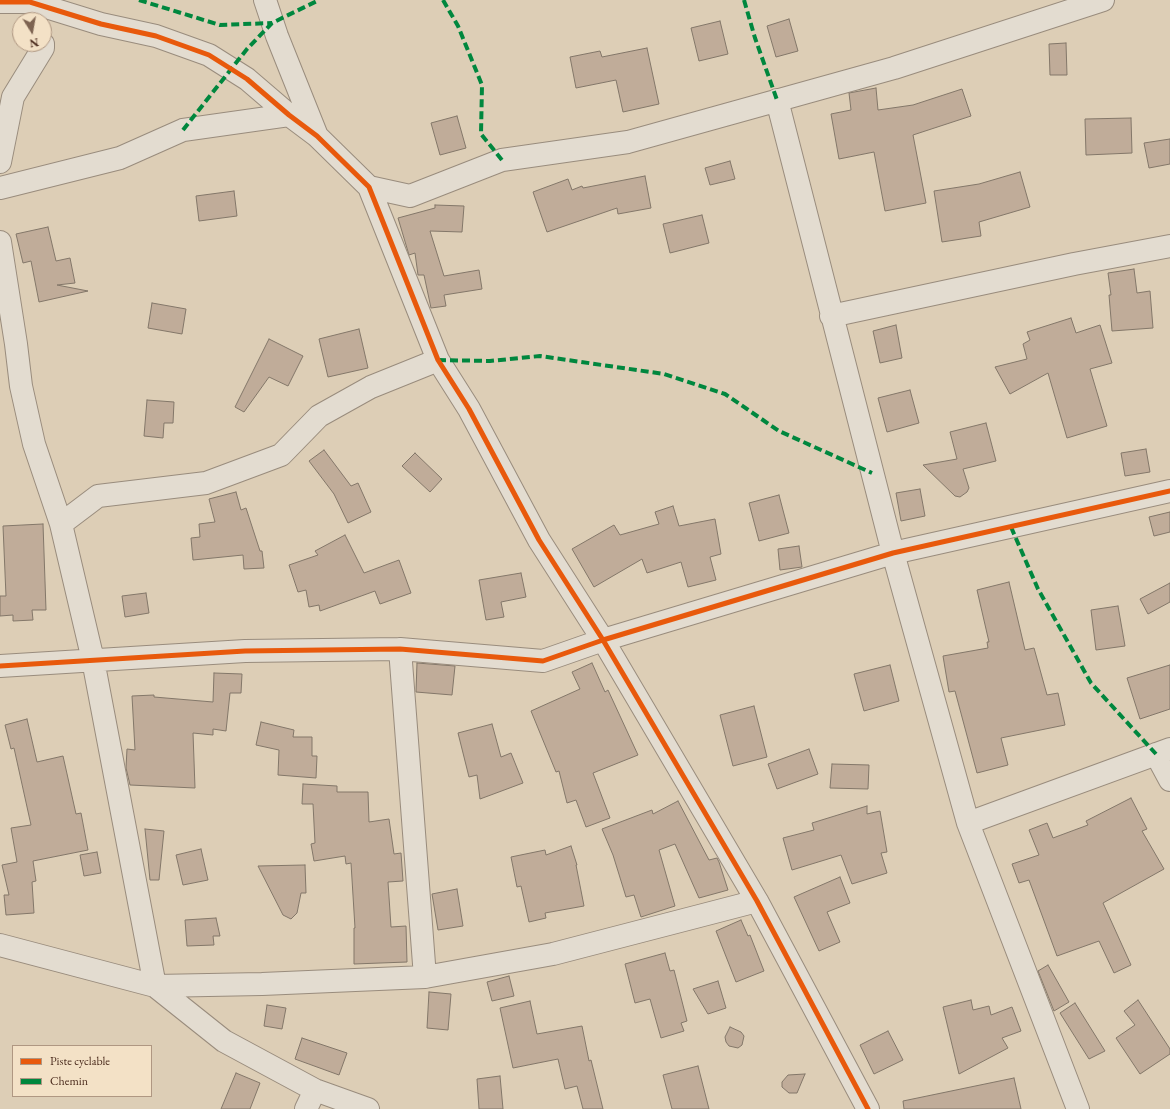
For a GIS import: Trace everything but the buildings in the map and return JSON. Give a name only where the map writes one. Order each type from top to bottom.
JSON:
[{"type":"street","points":[[265,0],[276,36],[317,136]]},
{"type":"street","points":[[369,186],[410,196],[502,160],[628,142],[894,68],[1102,0]]},
{"type":"street","points":[[0,2],[34,11],[156,36],[209,55],[247,78],[289,115],[317,136],[369,186],[438,360],[469,409],[539,540],[603,640],[757,902],[868,1109]]},
{"type":"street","points":[[0,162],[13,97],[41,52]]},
{"type":"street","points":[[777,100],[831,316],[893,553],[968,823],[1078,1109]]},
{"type":"street","points":[[0,188],[120,158],[183,130],[289,115]]},
{"type":"street","points":[[0,242],[21,386],[34,444],[61,524],[94,660],[155,986],[224,1041],[311,1099],[368,1109]]},
{"type":"street","points":[[831,316],[1074,264],[1170,246]]},
{"type":"street","points":[[61,524],[98,496],[206,483],[281,455],[319,416],[371,387],[438,360]]},
{"type":"street","points":[[0,666],[245,651],[400,649],[543,661],[603,640],[893,553],[1170,491]]},
{"type":"street","points":[[400,649],[425,977]]},
{"type":"street","points":[[968,823],[1163,752],[1170,780]]},
{"type":"street","points":[[0,945],[155,986],[262,984],[425,977],[553,954],[757,902]]},
{"type":"marked path","points":[[139,0],[220,25],[272,23]]},
{"type":"marked path","points":[[183,130],[247,49],[272,23],[319,0]]},
{"type":"marked path","points":[[443,0],[458,26],[482,85],[481,134],[502,160]]},
{"type":"marked path","points":[[744,0],[755,38],[777,100]]},
{"type":"marked path","points":[[438,360],[490,361],[540,356],[664,374],[725,394],[779,431],[872,473]]},
{"type":"marked path","points":[[1011,527],[1038,589],[1091,683],[1156,754]]},
{"type":"cycle path","points":[[0,2],[30,2],[101,24],[156,36],[209,55],[247,79],[289,115],[317,136],[369,187],[438,360],[469,409],[539,540],[603,640],[757,901],[868,1109]]},
{"type":"cycle path","points":[[0,666],[245,651],[400,649],[543,661],[603,640],[893,553],[1170,491]]}]
